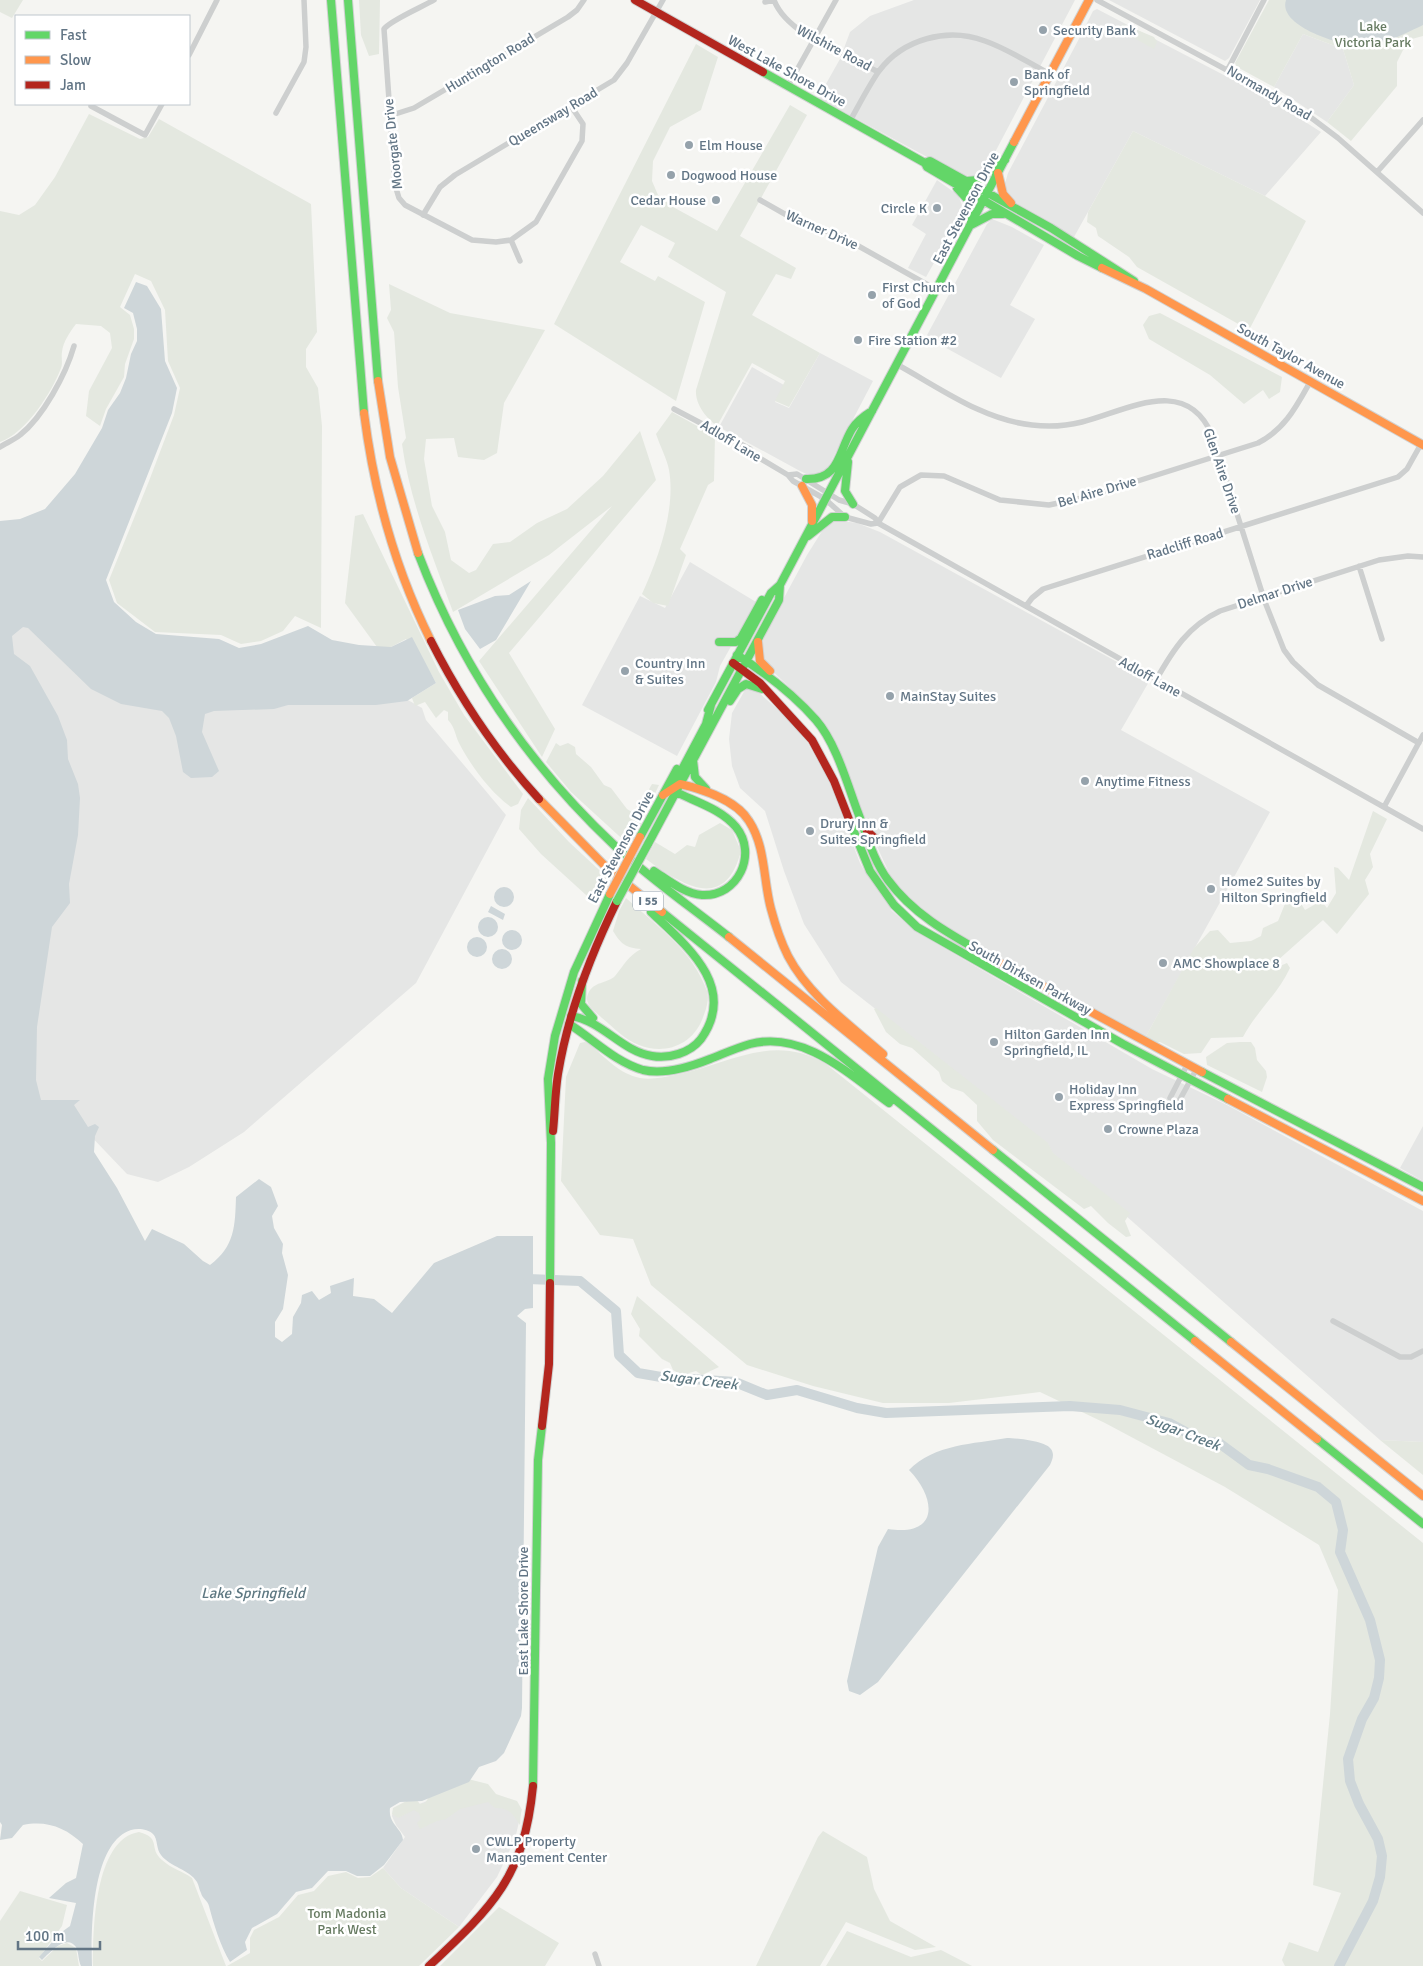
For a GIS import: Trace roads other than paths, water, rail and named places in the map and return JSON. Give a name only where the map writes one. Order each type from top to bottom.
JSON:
[{"type":"main road","name":"I 55","points":[[332,0],[360,380],[369,451],[386,526],[414,604],[436,651],[460,694],[501,755],[553,816],[579,842],[637,892],[1423,1524]]},
{"type":"main road","name":"I 55","points":[[348,0],[377,380],[385,433],[399,493],[425,574],[462,654],[505,722],[568,800],[641,868],[1423,1496]]},
{"type":"main road","name":"West Lake Shore Drive","points":[[635,0],[926,163],[927,167],[949,180],[986,197]]},
{"type":"main road","name":"East Stevenson Drive","points":[[551,1222],[551,1143],[548,1079],[560,1016],[574,972],[610,894],[662,795],[771,593],[780,585],[805,539],[1089,0]]},
{"type":"main road","points":[[964,181],[978,180],[1005,160]]},
{"type":"main road","name":"West Lake Shore Drive","points":[[926,163],[930,161],[964,181],[986,197]]},
{"type":"main road","points":[[998,173],[1003,194],[1007,200],[1051,228]]},
{"type":"main road","points":[[949,180],[968,200],[971,211],[971,225],[992,214],[1009,216]]},
{"type":"main road","name":"South Taylor Avenue","points":[[986,197],[1009,216],[1118,277],[1146,289]]},
{"type":"main road","name":"South Taylor Avenue","points":[[986,197],[1051,228],[1104,260],[1146,289],[1422,445]]},
{"type":"main road","points":[[812,525],[812,505],[804,483],[817,481],[828,476],[858,421],[874,410]]},
{"type":"main road","points":[[849,454],[845,489],[852,504]]},
{"type":"main road","points":[[805,539],[832,517],[845,517]]},
{"type":"main road","name":"East Stevenson Drive","points":[[551,1143],[558,1075],[570,1020],[582,981],[617,901],[778,600],[780,585]]},
{"type":"main road","points":[[719,642],[736,642],[763,597],[771,593]]},
{"type":"main road","points":[[759,637],[757,646],[760,661],[801,700],[809,712]]},
{"type":"main road","name":"South Dirksen Parkway","points":[[735,659],[744,665],[764,690],[799,724],[817,748],[834,781],[870,871],[890,900],[906,918],[932,938],[1181,1076],[1423,1201]]},
{"type":"main road","name":"South Dirksen Parkway","points":[[744,665],[761,670],[809,712],[829,739],[873,851],[888,879],[904,900],[927,920],[1072,1003],[1196,1070],[1423,1187]]},
{"type":"main road","points":[[704,740],[714,732],[738,689],[750,684],[764,690]]},
{"type":"main road","points":[[677,788],[680,772],[706,722],[711,705]]},
{"type":"main road","points":[[693,760],[696,781],[747,814],[757,827],[775,923],[783,945],[796,968],[828,1005],[942,1110]]},
{"type":"main road","points":[[568,800],[584,811],[650,868],[671,882],[696,894],[720,892],[733,884],[743,870],[746,857],[744,839],[738,828],[729,820],[677,788]]},
{"type":"main road","points":[[662,795],[677,788],[699,788],[741,812],[752,826],[762,848]]},
{"type":"main road","points":[[865,828],[878,841]]},
{"type":"main road","points":[[570,1020],[584,1017],[619,1044],[641,1054],[657,1057],[676,1055],[693,1046],[704,1036],[711,1022],[715,1006],[713,986],[705,969],[686,946],[641,902],[593,861],[579,842]]},
{"type":"main road","points":[[582,981],[580,999],[583,1008],[628,1048]]},
{"type":"main road","points":[[560,1016],[570,1020],[620,1060],[649,1072],[671,1070],[751,1044],[765,1042],[795,1044],[811,1049],[829,1057],[875,1093],[959,1151]]},
{"type":"main road","name":"East Lake Shore Drive","points":[[429,1966],[485,1912],[498,1894],[518,1860],[530,1822],[534,1795],[535,1756],[538,1460],[549,1364],[551,1222]]},
{"type":"street","points":[[190,52],[217,0]]},
{"type":"street","points":[[276,113],[304,62],[306,47],[304,0]]},
{"type":"street","name":"Moorgate Drive","points":[[434,0],[386,26],[384,34],[396,192],[405,204],[472,240],[496,242],[511,240]]},
{"type":"street","name":"Huntington Road","points":[[389,116],[414,108],[566,18],[577,10],[584,0]]},
{"type":"street","name":"Queensway Road","points":[[423,215],[440,187],[455,175],[604,87],[618,76],[663,0]]},
{"type":"street","name":"Wilshire Road","points":[[764,2],[774,0],[786,21],[813,38],[878,72]]},
{"type":"street","points":[[788,86],[813,38],[836,0]]},
{"type":"street","name":"Normandy Road","points":[[1097,0],[1228,69],[1313,118],[1423,213]]},
{"type":"street","points":[[1228,69],[1264,0]]},
{"type":"street","points":[[850,121],[878,72],[901,50],[922,40],[937,36],[954,35],[975,38],[1010,53],[1050,74]]},
{"type":"street","points":[[91,106],[145,135],[161,105]]},
{"type":"street","points":[[520,260],[511,240],[536,222],[582,141],[583,124],[571,106]]},
{"type":"street","points":[[1377,172],[1423,120]]},
{"type":"street","name":"Warner Drive","points":[[760,200],[804,225],[837,234],[937,290]]},
{"type":"street","points":[[0,447],[21,434],[46,404],[70,363],[74,346]]},
{"type":"street","name":"Glen Aire Drive","points":[[898,365],[982,412],[1010,422],[1033,426],[1069,425],[1155,400],[1176,402],[1196,412],[1206,423],[1218,455],[1263,597],[1284,650],[1305,674],[1318,685],[1419,743]]},
{"type":"street","name":"Bel Aire Drive","points":[[878,523],[900,487],[921,475],[944,476],[1000,500],[1049,505],[1078,500],[1258,443],[1281,427],[1294,410],[1310,382]]},
{"type":"street","name":"Adloff Lane","points":[[674,409],[750,449],[756,456],[788,475],[797,474],[804,483],[827,496],[852,504],[875,518],[878,523],[1423,829]]},
{"type":"street","name":"Radcliff Road","points":[[1026,606],[1043,589],[1398,476],[1407,470],[1422,445]]},
{"type":"street","name":"Adloff Lane","points":[[827,496],[845,517],[871,524],[878,523]]},
{"type":"street","name":"Delmar Drive","points":[[1156,680],[1179,641],[1197,624],[1220,611],[1359,566],[1393,558],[1423,557]]},
{"type":"street","points":[[1359,566],[1382,639]]},
{"type":"street","points":[[1384,807],[1423,735]]},
{"type":"street","points":[[1170,1098],[1187,1065]]},
{"type":"street","points":[[1178,1103],[1196,1070]]},
{"type":"street","points":[[1333,1321],[1400,1358],[1411,1357],[1423,1351]]},
{"type":"street","points":[[595,1954],[599,1966]]},
{"type":"water","points":[[1286,0],[1423,0],[1423,25],[1379,44],[1365,46],[1343,43],[1315,34],[1302,27],[1292,19],[1286,10]]},
{"type":"water","name":"Lake Springfield","points":[[136,282],[147,286],[161,309],[165,361],[177,388],[172,413],[106,580],[114,602],[136,622],[156,634],[219,639],[239,648],[261,644],[308,626],[332,640],[359,645],[391,647],[412,637],[436,683],[407,701],[376,705],[288,705],[274,709],[214,711],[205,714],[202,732],[219,771],[212,777],[191,778],[183,772],[176,736],[169,718],[162,711],[121,704],[91,689],[28,628],[23,627],[12,636],[14,654],[30,666],[58,716],[67,740],[68,759],[78,784],[80,798],[78,835],[69,884],[70,903],[52,927],[37,1027],[36,1080],[41,1100],[80,1100],[74,1105],[88,1127],[95,1124],[99,1127],[95,1136],[94,1152],[117,1188],[145,1241],[152,1229],[184,1244],[210,1265],[229,1243],[234,1226],[236,1197],[259,1179],[271,1187],[278,1206],[272,1216],[274,1228],[283,1244],[282,1253],[288,1275],[283,1309],[275,1322],[275,1337],[282,1342],[292,1334],[293,1317],[301,1303],[302,1295],[312,1291],[319,1300],[331,1293],[330,1286],[354,1278],[353,1296],[374,1299],[392,1313],[434,1263],[497,1236],[533,1236],[533,1308],[525,1309],[517,1316],[526,1323],[522,1708],[521,1716],[504,1753],[496,1761],[479,1767],[469,1782],[422,1801],[400,1802],[390,1808],[391,1818],[403,1840],[384,1865],[370,1876],[357,1876],[346,1871],[328,1871],[312,1888],[296,1892],[277,1914],[252,1928],[245,1942],[247,1950],[230,1962],[223,1949],[208,1904],[194,1878],[161,1855],[155,1836],[151,1832],[143,1829],[131,1830],[118,1838],[108,1852],[101,1870],[93,1911],[92,1966],[81,1966],[76,1947],[68,1942],[58,1946],[42,1960],[39,1957],[59,1934],[70,1926],[76,1903],[49,1898],[66,1883],[76,1878],[83,1844],[63,1830],[40,1824],[23,1825],[12,1838],[0,1840],[2,1825],[0,1822],[0,521],[20,519],[45,509],[75,474],[102,428],[108,410],[120,393],[126,378],[131,354],[137,341],[137,329],[133,313],[124,308]]},
{"type":"water","points":[[531,581],[496,640],[480,649],[465,629],[458,610],[495,596],[509,595]]},
{"type":"water","points":[[504,887],[511,890],[514,897],[511,904],[504,907],[497,904],[494,897],[497,890]]},
{"type":"water","points":[[491,906],[505,914],[503,920],[488,912]]},
{"type":"water","points":[[488,917],[495,920],[498,927],[495,934],[488,937],[481,934],[478,927],[481,920]]},
{"type":"water","points":[[512,930],[519,933],[522,940],[519,947],[512,950],[505,947],[502,940],[505,933]]},
{"type":"water","points":[[477,937],[484,940],[487,947],[484,954],[477,957],[470,954],[467,947],[470,940]]},
{"type":"water","points":[[502,949],[509,952],[512,959],[509,966],[502,969],[495,966],[492,959],[495,952]]},
{"type":"water","points":[[1007,1438],[1030,1440],[1048,1446],[1053,1453],[1050,1465],[878,1682],[860,1695],[849,1691],[847,1681],[878,1547],[888,1529],[905,1530],[917,1527],[924,1521],[928,1513],[925,1493],[909,1470],[919,1461],[942,1450],[955,1446]]},
{"type":"waterway","name":"Sugar Creek","points":[[528,1279],[580,1281],[616,1311],[619,1355],[638,1373],[661,1377],[735,1382],[767,1395],[797,1390],[857,1408],[886,1413],[1070,1406],[1120,1410],[1169,1423],[1202,1441],[1219,1443],[1249,1465],[1268,1469],[1318,1487],[1336,1502],[1343,1530],[1340,1552],[1370,1620],[1380,1660],[1379,1678],[1374,1698],[1362,1719],[1348,1759],[1350,1781],[1359,1804],[1378,1839],[1382,1856],[1380,1877],[1373,1901],[1339,1966]]},
{"type":"place","name":"Security Bank","points":[[1043,30]]},
{"type":"place","name":"Bank of Springfield","points":[[1014,82]]},
{"type":"place","name":"Elm House","points":[[689,145]]},
{"type":"place","name":"Dogwood House","points":[[671,175]]},
{"type":"place","name":"Cedar House","points":[[716,200]]},
{"type":"place","name":"Circle K","points":[[937,208]]},
{"type":"place","name":"First Church of God","points":[[872,295]]},
{"type":"place","name":"Fire Station #2","points":[[858,340]]},
{"type":"place","name":"Country Inn & Suites","points":[[625,671]]},
{"type":"place","name":"MainStay Suites","points":[[890,696]]},
{"type":"place","name":"Anytime Fitness","points":[[1085,781]]},
{"type":"place","name":"Drury Inn & Suites Springfield","points":[[810,831]]},
{"type":"place","name":"Home2 Suites by Hilton Springfield","points":[[1211,889]]},
{"type":"place","name":"AMC Showplace 8","points":[[1163,963]]},
{"type":"place","name":"Hilton Garden Inn Springfield, IL","points":[[994,1042]]},
{"type":"place","name":"Holiday Inn Express Springfield","points":[[1059,1097]]},
{"type":"place","name":"Crowne Plaza","points":[[1108,1129]]},
{"type":"place","name":"CWLP Property Management Center","points":[[476,1849]]},
{"type":"park label","name":"Lake Victoria Park","points":[[1373,34]]},
{"type":"park label","name":"Tom Madonia Park West","points":[[347,1922]]}]
